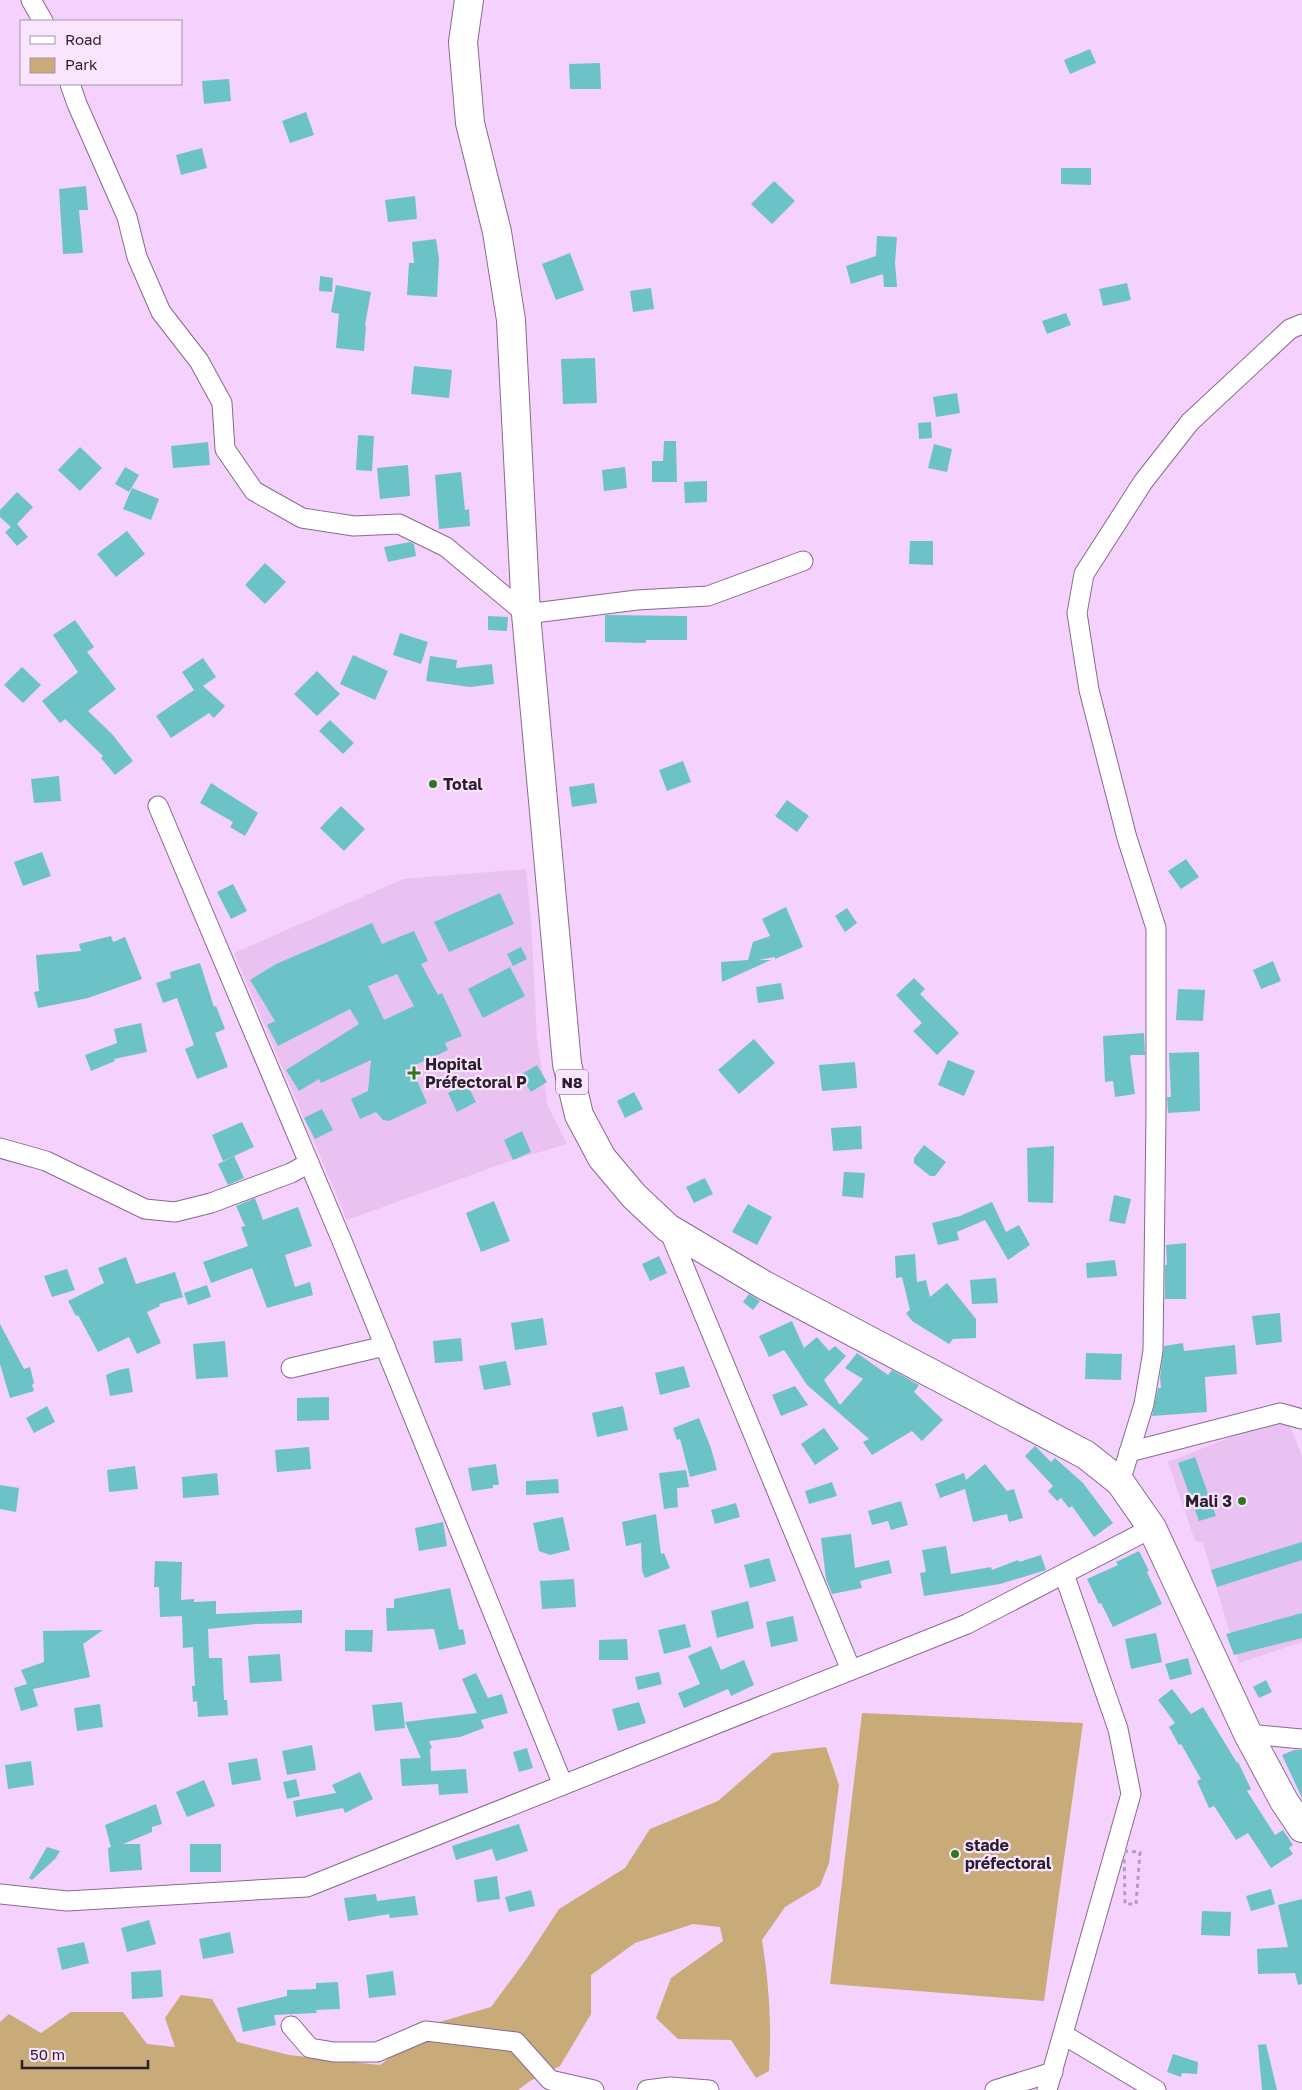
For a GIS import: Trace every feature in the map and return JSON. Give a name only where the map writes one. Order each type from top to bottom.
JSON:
[{"type":"main road","name":"N8","points":[[469,0],[463,42],[470,123],[497,232],[511,320],[526,614],[569,1072],[579,1115],[602,1158],[634,1196],[668,1228],[764,1285],[1086,1455],[1120,1482],[1152,1528],[1248,1734],[1284,1801],[1302,1828]]},
{"type":"street","points":[[31,0],[42,20]]},
{"type":"street","points":[[70,85],[127,218],[137,257],[161,312],[198,361],[222,403],[225,449],[254,491],[302,518],[354,526],[399,524],[446,547],[526,614],[637,600],[708,596],[803,561]]},
{"type":"street","points":[[1120,1482],[1144,1404],[1153,1351],[1156,928],[1127,838],[1089,690],[1077,613],[1084,574],[1143,482],[1190,422],[1290,329],[1302,324]]},
{"type":"street","points":[[158,806],[309,1162],[563,1785]]},
{"type":"street","points":[[0,1148],[46,1161],[145,1209],[175,1212],[210,1203],[291,1173],[309,1162]]},
{"type":"street","points":[[668,1228],[852,1670]]},
{"type":"street","points":[[291,1368],[385,1346]]},
{"type":"street","points":[[1129,1452],[1201,1435],[1280,1413],[1302,1419]]},
{"type":"street","points":[[0,1894],[67,1901],[307,1887],[967,1624],[1152,1528]]},
{"type":"street","points":[[995,2090],[1050,2081],[1131,1794],[1118,1729],[1064,1574]]},
{"type":"street","points":[[1248,1734],[1302,1739]]},
{"type":"street","points":[[290,2026],[310,2048],[334,2052],[377,2052],[426,2031],[516,2042],[550,2080],[594,2090]]},
{"type":"street","points":[[1064,2035],[1156,2090]]},
{"type":"street","points":[[647,2090],[670,2087],[709,2090]]},
{"type":"path","points":[[1124,1904],[1136,1904],[1140,1852]]},
{"type":"shaded area","name":"Hopital Préfectoral P","points":[[526,869],[531,919],[537,1039],[548,1106],[567,1144],[513,1160],[347,1220],[234,953],[403,879]]},
{"type":"shaded area","name":"Mali 3","points":[[1286,1415],[1302,1456],[1302,1642],[1239,1663],[1203,1543],[1195,1541],[1168,1462]]},
{"type":"green space","name":"stade préfectoral","points":[[862,1713],[1083,1723],[1044,2001],[830,1984]]},
{"type":"green space","points":[[826,1747],[839,1785],[829,1863],[820,1886],[785,1907],[762,1940],[769,2005],[770,2054],[769,2071],[756,2078],[731,2040],[678,2039],[656,2018],[671,1978],[723,1941],[720,1927],[693,1924],[635,1943],[591,1975],[591,2014],[560,2066],[530,2081],[518,2090],[0,2090],[0,2022],[9,2014],[41,2033],[71,2012],[123,2012],[147,2044],[175,2047],[165,2018],[181,1995],[212,1999],[237,2042],[289,2055],[380,2065],[436,2023],[491,2007],[525,1961],[559,1909],[625,1868],[650,1829],[718,1801],[773,1753]]},
{"type":"building","points":[[1090,49],[1096,63],[1070,74],[1064,60]]},
{"type":"building","points":[[600,63],[601,89],[570,89],[569,64]]},
{"type":"building","points":[[229,79],[231,101],[204,104],[202,81]]},
{"type":"building","points":[[306,112],[314,135],[290,143],[282,121]]},
{"type":"building","points":[[202,148],[207,168],[181,175],[176,155]]},
{"type":"building","points":[[1061,168],[1091,168],[1091,185],[1061,184]]},
{"type":"building","points":[[774,181],[795,201],[772,224],[751,204]]},
{"type":"building","points":[[86,186],[88,210],[79,210],[83,253],[63,254],[59,189]]},
{"type":"building","points":[[415,196],[417,219],[388,222],[385,200]]},
{"type":"building","points":[[877,236],[897,237],[895,263],[897,287],[884,287],[883,274],[851,284],[846,266],[876,256]]},
{"type":"building","points":[[436,239],[439,259],[437,297],[407,295],[409,263],[414,263],[412,242]]},
{"type":"building","points":[[570,253],[584,290],[556,300],[542,264]]},
{"type":"building","points":[[320,276],[333,278],[332,292],[319,291]]},
{"type":"building","points":[[1127,283],[1131,300],[1103,306],[1099,289]]},
{"type":"building","points":[[336,285],[371,292],[365,325],[364,351],[336,348],[339,314],[331,312]]},
{"type":"building","points":[[651,288],[654,309],[633,312],[630,291]]},
{"type":"building","points":[[1066,313],[1071,325],[1047,334],[1042,321]]},
{"type":"building","points":[[595,358],[597,403],[563,404],[561,359]]},
{"type":"building","points":[[414,366],[452,370],[449,398],[411,394]]},
{"type":"building","points":[[957,393],[960,413],[936,417],[933,397]]},
{"type":"building","points":[[931,422],[932,438],[919,439],[918,423]]},
{"type":"building","points":[[358,435],[374,436],[372,471],[356,470]]},
{"type":"building","points":[[664,441],[676,441],[677,482],[652,482],[652,461],[663,461]]},
{"type":"building","points":[[208,442],[210,465],[173,468],[171,446]]},
{"type":"building","points":[[934,444],[952,449],[947,472],[928,468]]},
{"type":"building","points":[[80,447],[102,468],[80,491],[58,470]]},
{"type":"building","points":[[408,465],[410,496],[380,499],[377,468]]},
{"type":"building","points":[[125,467],[139,475],[129,492],[115,484]]},
{"type":"building","points":[[625,467],[627,488],[604,491],[602,470]]},
{"type":"building","points":[[461,472],[465,510],[469,509],[470,526],[439,529],[435,475]]},
{"type":"building","points":[[707,481],[707,502],[685,503],[684,482]]},
{"type":"building","points":[[132,488],[159,499],[151,520],[123,509]]},
{"type":"building","points":[[17,492],[33,507],[17,524],[28,537],[17,546],[5,532],[11,527],[0,517],[0,510]]},
{"type":"building","points":[[127,531],[145,554],[116,577],[97,554]]},
{"type":"building","points":[[910,541],[933,541],[933,565],[909,564]]},
{"type":"building","points":[[410,542],[414,544],[416,556],[388,562],[384,547]]},
{"type":"building","points":[[265,563],[286,582],[265,604],[245,585]]},
{"type":"building","points":[[605,615],[687,616],[687,640],[646,640],[646,643],[605,642]]},
{"type":"building","points":[[488,616],[508,617],[507,631],[488,630]]},
{"type":"building","points":[[75,620],[94,647],[87,652],[116,689],[88,711],[112,734],[133,761],[115,775],[101,758],[103,756],[65,719],[60,723],[42,701],[78,672],[53,635]]},
{"type":"building","points":[[400,633],[428,642],[421,664],[393,655]]},
{"type":"building","points":[[353,655],[388,671],[375,700],[340,684]]},
{"type":"building","points":[[430,656],[457,660],[456,668],[492,664],[494,684],[470,687],[426,681]]},
{"type":"building","points":[[203,658],[216,677],[203,686],[225,706],[214,718],[209,713],[171,738],[156,716],[194,690],[182,672]]},
{"type":"building","points":[[22,667],[41,685],[23,703],[4,685]]},
{"type":"building","points":[[317,671],[340,694],[317,716],[294,694]]},
{"type":"building","points":[[330,720],[354,743],[343,754],[319,731]]},
{"type":"building","points":[[683,761],[691,782],[667,791],[659,770]]},
{"type":"building","points":[[59,776],[61,801],[34,803],[31,779]]},
{"type":"building","points":[[211,783],[258,813],[245,836],[230,827],[233,822],[200,803]]},
{"type":"building","points":[[594,783],[597,803],[572,807],[569,787]]},
{"type":"building","points":[[787,800],[809,816],[797,832],[775,816]]},
{"type":"building","points":[[341,806],[365,829],[344,851],[320,828]]},
{"type":"building","points":[[42,852],[51,876],[23,886],[14,862]]},
{"type":"building","points":[[1186,859],[1199,877],[1181,889],[1168,871]]},
{"type":"building","points":[[233,884],[247,911],[231,919],[217,892]]},
{"type":"building","points":[[500,893],[514,924],[449,952],[434,922]]},
{"type":"building","points":[[786,907],[803,947],[775,959],[775,957],[758,960],[771,960],[722,982],[721,962],[748,960],[753,942],[770,936],[762,919]]},
{"type":"building","points":[[847,908],[857,923],[845,932],[835,916]]},
{"type":"building","points":[[372,923],[382,944],[414,931],[428,961],[421,964],[438,995],[442,993],[462,1036],[445,1043],[448,1050],[411,1067],[427,1103],[389,1121],[383,1120],[376,1112],[360,1119],[351,1099],[368,1091],[371,1060],[321,1083],[319,1079],[299,1091],[286,1070],[359,1024],[350,1009],[278,1046],[267,1025],[275,1021],[250,980],[276,964]],"holes":[[[397,974],[414,1006],[384,1020],[368,986]]]},
{"type":"building","points":[[111,936],[113,942],[125,937],[142,979],[88,998],[38,1008],[34,992],[39,991],[36,955],[81,951],[79,944]]},
{"type":"building","points":[[521,947],[527,959],[513,966],[507,954]]},
{"type":"building","points":[[1273,961],[1281,981],[1261,989],[1253,970]]},
{"type":"building","points":[[200,963],[214,1007],[216,1006],[225,1029],[215,1033],[228,1067],[197,1079],[185,1049],[194,1045],[177,998],[163,1003],[156,983],[171,978],[170,972]]},
{"type":"building","points":[[510,967],[525,996],[483,1018],[468,989]]},
{"type":"building","points":[[914,978],[925,989],[920,994],[959,1033],[937,1055],[913,1031],[922,1023],[896,995]]},
{"type":"building","points":[[781,983],[784,999],[758,1003],[756,987]]},
{"type":"building","points":[[1178,989],[1205,990],[1203,1021],[1176,1020]]},
{"type":"building","points":[[141,1023],[147,1052],[114,1059],[115,1061],[91,1071],[85,1055],[117,1043],[114,1029]]},
{"type":"building","points":[[1144,1033],[1145,1055],[1131,1055],[1130,1058],[1135,1094],[1115,1097],[1113,1081],[1105,1082],[1103,1036]]},
{"type":"building","points":[[754,1039],[775,1063],[739,1094],[718,1070]]},
{"type":"building","points":[[1199,1052],[1200,1111],[1168,1113],[1167,1097],[1171,1097],[1169,1053]]},
{"type":"building","points":[[948,1060],[975,1071],[964,1096],[938,1085]]},
{"type":"building","points":[[855,1062],[857,1088],[822,1091],[819,1065]]},
{"type":"building","points":[[537,1065],[547,1082],[531,1092],[520,1075]]},
{"type":"building","points":[[467,1084],[476,1102],[457,1112],[448,1093]]},
{"type":"building","points":[[634,1092],[643,1109],[625,1118],[617,1101]]},
{"type":"building","points":[[322,1109],[333,1130],[315,1139],[304,1118]]},
{"type":"building","points":[[242,1122],[254,1147],[223,1161],[212,1135]]},
{"type":"building","points":[[861,1126],[862,1149],[833,1151],[831,1128]]},
{"type":"building","points":[[522,1131],[531,1152],[513,1160],[504,1140]]},
{"type":"building","points":[[924,1145],[946,1162],[935,1176],[930,1176],[914,1163],[914,1158]]},
{"type":"building","points":[[1054,1146],[1053,1203],[1028,1202],[1027,1148]]},
{"type":"building","points":[[234,1156],[244,1178],[228,1185],[218,1164]]},
{"type":"building","points":[[844,1172],[865,1173],[863,1198],[842,1196]]},
{"type":"building","points":[[705,1178],[713,1194],[694,1203],[686,1187]]},
{"type":"building","points":[[1114,1195],[1131,1199],[1125,1224],[1109,1221]]},
{"type":"building","points":[[255,1198],[263,1220],[298,1207],[312,1246],[285,1255],[295,1287],[310,1282],[313,1295],[267,1308],[252,1268],[211,1283],[203,1262],[248,1246],[241,1227],[245,1226],[236,1206]]},
{"type":"building","points":[[494,1201],[510,1241],[481,1252],[466,1213]]},
{"type":"building","points":[[992,1202],[1006,1232],[1019,1225],[1030,1245],[1008,1260],[985,1220],[957,1232],[959,1240],[938,1245],[932,1223],[960,1216]]},
{"type":"building","points":[[748,1204],[772,1217],[757,1245],[732,1232]]},
{"type":"building","points":[[1186,1243],[1186,1299],[1165,1299],[1166,1245]]},
{"type":"building","points":[[915,1254],[917,1282],[926,1280],[930,1297],[947,1283],[976,1319],[976,1338],[953,1339],[949,1344],[912,1321],[906,1313],[910,1310],[902,1277],[896,1278],[895,1256]]},
{"type":"building","points":[[659,1256],[667,1273],[650,1281],[642,1264]]},
{"type":"building","points":[[126,1257],[136,1284],[175,1272],[183,1297],[159,1304],[160,1306],[147,1312],[161,1343],[137,1354],[129,1337],[98,1352],[78,1315],[76,1316],[68,1301],[104,1283],[98,1268]]},
{"type":"building","points":[[1115,1260],[1117,1276],[1087,1278],[1086,1263]]},
{"type":"building","points":[[67,1269],[75,1290],[52,1297],[44,1276]]},
{"type":"building","points":[[996,1278],[998,1303],[972,1304],[970,1280]]},
{"type":"building","points":[[207,1285],[211,1297],[188,1305],[184,1293]]},
{"type":"building","points":[[749,1294],[760,1301],[753,1310],[743,1302]]},
{"type":"building","points":[[1280,1313],[1282,1342],[1256,1345],[1252,1316]]},
{"type":"building","points":[[543,1318],[547,1345],[515,1350],[511,1323]]},
{"type":"building","points":[[792,1321],[804,1348],[817,1337],[829,1351],[835,1346],[846,1356],[824,1380],[840,1405],[863,1379],[845,1368],[857,1353],[888,1375],[892,1370],[919,1385],[914,1392],[943,1420],[922,1441],[912,1431],[872,1455],[863,1442],[869,1439],[807,1385],[784,1350],[769,1357],[759,1336]]},
{"type":"building","points":[[0,1324],[24,1369],[30,1367],[34,1391],[10,1398],[0,1364]]},
{"type":"building","points":[[461,1338],[463,1361],[435,1363],[433,1341]]},
{"type":"building","points":[[225,1341],[228,1377],[196,1379],[193,1344]]},
{"type":"building","points":[[1183,1343],[1184,1351],[1235,1345],[1237,1374],[1205,1377],[1207,1412],[1152,1416],[1158,1388],[1161,1388],[1160,1377],[1164,1346]]},
{"type":"building","points":[[1086,1353],[1122,1354],[1121,1380],[1085,1379]]},
{"type":"building","points":[[506,1361],[511,1385],[484,1390],[479,1366]]},
{"type":"building","points":[[684,1366],[690,1387],[660,1395],[655,1373]]},
{"type":"building","points":[[129,1368],[133,1392],[110,1396],[106,1375]]},
{"type":"building","points":[[795,1386],[808,1405],[781,1416],[772,1395]]},
{"type":"building","points":[[329,1397],[329,1420],[297,1421],[297,1398]]},
{"type":"building","points":[[47,1406],[55,1422],[34,1433],[26,1418]]},
{"type":"building","points":[[623,1406],[628,1430],[597,1437],[592,1413]]},
{"type":"building","points":[[699,1418],[711,1448],[717,1470],[690,1477],[680,1439],[677,1440],[673,1428]]},
{"type":"building","points":[[824,1428],[839,1449],[815,1465],[801,1444]]},
{"type":"building","points":[[1035,1446],[1051,1462],[1055,1458],[1083,1483],[1113,1523],[1094,1537],[1072,1506],[1069,1508],[1061,1498],[1057,1501],[1048,1491],[1053,1486],[1025,1456]]},
{"type":"building","points":[[309,1447],[311,1469],[277,1472],[275,1450]]},
{"type":"building","points":[[1195,1457],[1216,1516],[1199,1521],[1178,1463]]},
{"type":"building","points":[[496,1464],[499,1485],[493,1485],[493,1488],[472,1491],[468,1468]]},
{"type":"building","points":[[985,1464],[1007,1491],[1014,1489],[1023,1518],[1009,1522],[1007,1514],[973,1522],[965,1489],[940,1498],[935,1484],[964,1473],[966,1480]]},
{"type":"building","points":[[135,1466],[138,1489],[109,1492],[107,1470]]},
{"type":"building","points":[[686,1470],[689,1487],[677,1488],[678,1507],[664,1509],[659,1473]]},
{"type":"building","points":[[217,1473],[219,1495],[183,1498],[182,1477]]},
{"type":"building","points":[[558,1479],[559,1493],[526,1495],[526,1481]]},
{"type":"building","points":[[832,1482],[837,1496],[809,1504],[805,1491]]},
{"type":"building","points":[[0,1485],[19,1488],[16,1512],[0,1509]]},
{"type":"building","points":[[901,1501],[908,1525],[891,1530],[888,1521],[872,1525],[868,1511]]},
{"type":"building","points":[[736,1503],[740,1517],[715,1524],[711,1510]]},
{"type":"building","points":[[656,1514],[661,1554],[664,1553],[670,1568],[645,1578],[642,1571],[641,1543],[626,1546],[622,1522]]},
{"type":"building","points":[[563,1517],[570,1550],[550,1555],[539,1551],[533,1523]]},
{"type":"building","points":[[443,1522],[447,1546],[419,1551],[415,1528]]},
{"type":"building","points":[[851,1534],[855,1568],[889,1560],[892,1573],[860,1581],[862,1588],[832,1594],[826,1579],[821,1538]]},
{"type":"building","points":[[1302,1542],[1302,1560],[1217,1587],[1211,1570]]},
{"type":"building","points":[[946,1546],[951,1574],[991,1567],[992,1570],[1018,1560],[1019,1562],[1041,1555],[1046,1570],[1000,1584],[924,1596],[920,1573],[926,1572],[922,1550]]},
{"type":"building","points":[[1139,1551],[1162,1604],[1113,1627],[1087,1579],[1118,1565],[1116,1562]]},
{"type":"building","points":[[769,1558],[776,1581],[750,1588],[744,1565]]},
{"type":"building","points":[[155,1561],[182,1562],[181,1600],[194,1599],[194,1602],[216,1601],[216,1614],[302,1610],[302,1623],[256,1624],[208,1629],[209,1658],[222,1658],[224,1700],[227,1700],[228,1715],[198,1717],[197,1701],[193,1702],[192,1686],[195,1686],[193,1647],[183,1648],[182,1616],[160,1617],[159,1587],[154,1587]]},
{"type":"building","points":[[574,1579],[576,1607],[542,1609],[540,1581]]},
{"type":"building","points":[[450,1588],[459,1630],[463,1629],[466,1644],[439,1650],[434,1629],[387,1631],[386,1608],[394,1608],[394,1599]]},
{"type":"building","points":[[748,1601],[754,1628],[717,1638],[711,1611]]},
{"type":"building","points":[[1302,1613],[1302,1638],[1234,1655],[1226,1634]]},
{"type":"building","points":[[793,1616],[798,1641],[771,1647],[766,1622]]},
{"type":"building","points":[[685,1624],[691,1647],[664,1654],[658,1630]]},
{"type":"building","points":[[103,1630],[83,1644],[90,1677],[33,1689],[38,1706],[21,1711],[14,1688],[27,1684],[21,1670],[44,1662],[43,1631]]},
{"type":"building","points":[[345,1630],[373,1630],[372,1652],[345,1651]]},
{"type":"building","points":[[1156,1633],[1162,1662],[1131,1669],[1125,1639]]},
{"type":"building","points":[[627,1639],[628,1660],[599,1660],[599,1640]]},
{"type":"building","points":[[711,1646],[721,1670],[744,1660],[754,1685],[731,1696],[728,1689],[684,1708],[678,1693],[700,1684],[688,1656]]},
{"type":"building","points":[[280,1654],[282,1681],[250,1683],[248,1656]]},
{"type":"building","points":[[1188,1658],[1192,1674],[1170,1680],[1165,1664]]},
{"type":"building","points":[[659,1672],[662,1684],[638,1690],[635,1677]]},
{"type":"building","points":[[476,1673],[488,1698],[502,1694],[508,1713],[481,1720],[484,1728],[460,1737],[429,1741],[432,1748],[430,1749],[431,1771],[466,1769],[468,1793],[439,1795],[438,1784],[402,1786],[400,1759],[421,1758],[405,1722],[477,1713],[462,1679]]},
{"type":"building","points":[[1266,1680],[1272,1692],[1259,1698],[1253,1687]]},
{"type":"building","points":[[1172,1689],[1191,1714],[1203,1707],[1238,1762],[1251,1789],[1247,1791],[1275,1835],[1283,1830],[1293,1845],[1289,1848],[1293,1854],[1271,1868],[1248,1833],[1236,1840],[1214,1806],[1209,1808],[1197,1781],[1201,1779],[1169,1727],[1175,1723],[1158,1700]]},
{"type":"building","points":[[402,1702],[405,1728],[375,1731],[372,1705]]},
{"type":"building","points":[[639,1702],[646,1723],[618,1731],[612,1709]]},
{"type":"building","points":[[100,1704],[103,1727],[77,1731],[74,1708]]},
{"type":"building","points":[[312,1745],[316,1770],[287,1775],[282,1751]]},
{"type":"building","points":[[527,1748],[533,1768],[519,1772],[513,1752]]},
{"type":"building","points":[[1294,1750],[1302,1750],[1302,1798],[1282,1755]]},
{"type":"building","points":[[257,1758],[261,1780],[232,1785],[228,1763]]},
{"type":"building","points":[[31,1761],[34,1785],[8,1789],[5,1765]]},
{"type":"building","points":[[360,1772],[373,1799],[345,1813],[343,1808],[296,1817],[293,1801],[336,1793],[332,1785]]},
{"type":"building","points":[[296,1779],[300,1796],[287,1799],[283,1782]]},
{"type":"building","points":[[204,1780],[215,1806],[187,1817],[176,1792]]},
{"type":"building","points":[[156,1804],[162,1824],[152,1827],[152,1832],[123,1844],[140,1844],[142,1870],[110,1872],[108,1848],[111,1847],[105,1825]]},
{"type":"building","points":[[519,1824],[528,1851],[496,1861],[492,1849],[456,1860],[452,1846]]},
{"type":"building","points":[[190,1844],[221,1844],[221,1872],[190,1872]]},
{"type":"building","points":[[47,1847],[60,1851],[55,1859],[32,1880],[29,1878]]},
{"type":"building","points":[[497,1876],[500,1899],[477,1902],[474,1880]]},
{"type":"building","points":[[1271,1889],[1275,1904],[1251,1911],[1246,1896]]},
{"type":"building","points":[[531,1890],[535,1906],[509,1912],[505,1897]]},
{"type":"building","points":[[376,1894],[377,1901],[415,1896],[418,1915],[390,1918],[389,1914],[348,1921],[344,1898]]},
{"type":"building","points":[[1302,1899],[1302,1984],[1298,1985],[1295,1973],[1258,1974],[1257,1949],[1288,1947],[1278,1905]]},
{"type":"building","points":[[1202,1911],[1231,1912],[1230,1936],[1201,1935]]},
{"type":"building","points":[[149,1920],[156,1944],[127,1952],[121,1928]]},
{"type":"building","points":[[230,1932],[234,1953],[203,1959],[199,1939]]},
{"type":"building","points":[[84,1942],[89,1963],[62,1970],[57,1948]]},
{"type":"building","points":[[161,1970],[163,1997],[132,1999],[131,1972]]},
{"type":"building","points":[[393,1971],[396,1995],[369,1998],[366,1975]]},
{"type":"building","points":[[338,1982],[340,2009],[316,2010],[317,2013],[274,2015],[276,2025],[243,2032],[237,2008],[287,1996],[287,1990],[316,1989],[316,1983]]},
{"type":"building","points":[[1266,2044],[1277,2090],[1262,2090],[1258,2045]]},
{"type":"building","points":[[1173,2054],[1198,2062],[1197,2074],[1182,2073],[1181,2077],[1167,2072]]},
{"type":"place","name":"Total","points":[[433,784]]},
{"type":"place","name":"Hopital Préfectoral P","points":[[414,1073]]},
{"type":"place","name":"Mali 3","points":[[1242,1501]]},
{"type":"place","name":"stade préfectoral","points":[[955,1854]]}]
